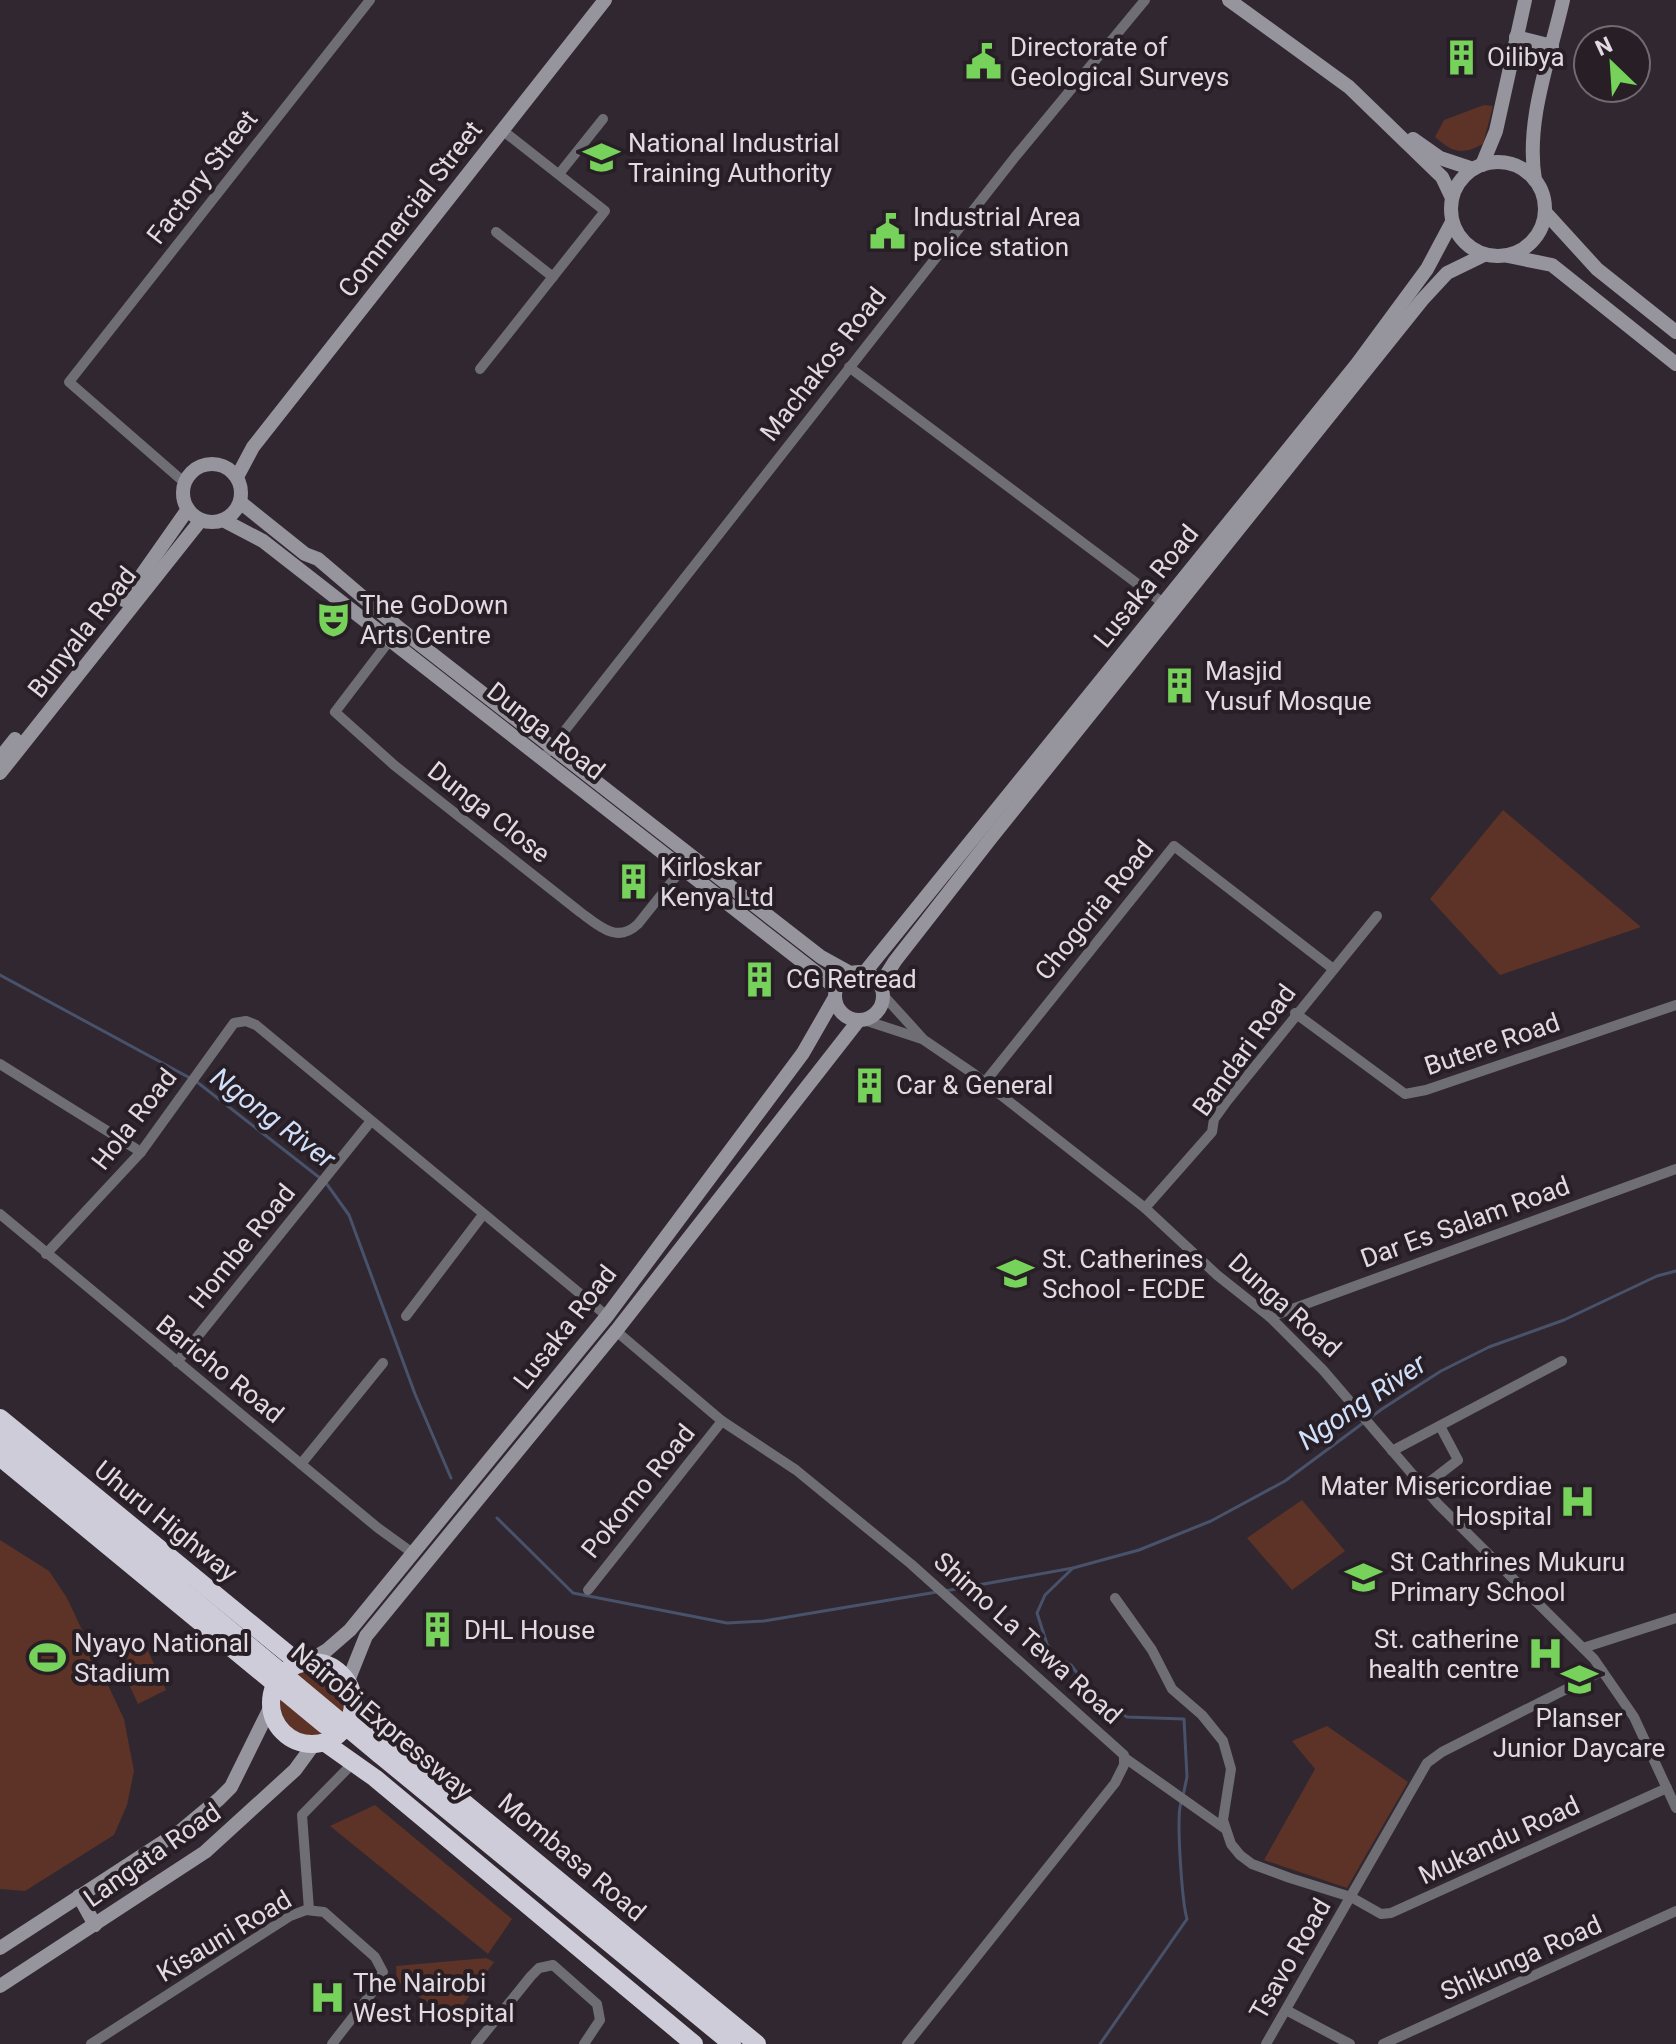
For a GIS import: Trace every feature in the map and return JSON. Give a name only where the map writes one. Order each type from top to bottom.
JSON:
[{"type":"highway","name":"Uhuru Highway","points":[[0,1418],[303,1662]]},
{"type":"highway","name":"Nairobi Expressway","points":[[0,1438],[732,2044]]},
{"type":"highway","name":"Nairobi Expressway","points":[[0,1457],[713,2044]]},
{"type":"highway","points":[[0,1466],[243,1664],[271,1700],[280,1730],[302,1743],[319,1743],[342,1731],[353,1711],[353,1696],[348,1681],[330,1665],[303,1662],[282,1674],[271,1700]]},
{"type":"highway","name":"Mombasa Road","points":[[353,1711],[757,2044]]},
{"type":"highway","points":[[319,1743],[353,1763],[694,2044]]},
{"type":"main road","name":"Commercial Street","points":[[237,477],[253,447],[605,0]]},
{"type":"main road","points":[[1229,0],[1349,87],[1442,177],[1452,198],[1452,222],[1464,243],[1484,255],[1538,259],[1552,265],[1676,364]]},
{"type":"main road","points":[[1535,181],[1532,137],[1563,0]]},
{"type":"main road","points":[[1452,198],[1463,177],[1477,167],[1492,147],[1521,3]]},
{"type":"main road","points":[[1516,37],[1552,46]]},
{"type":"main road","points":[[1380,117],[1440,158],[1477,167],[1494,163],[1517,166],[1535,181],[1543,195],[1545,212],[1537,235],[1529,245],[1506,256]]},
{"type":"main road","points":[[1545,212],[1585,259],[1676,332]]},
{"type":"main road","name":"Lusaka Road","points":[[865,972],[1357,364],[1427,269],[1452,222]]},
{"type":"main road","name":"Lusaka Road","points":[[882,991],[895,961],[991,838],[1429,291],[1447,273],[1484,255]]},
{"type":"main road","name":"Commercial Street","points":[[222,465],[253,447]]},
{"type":"main road","points":[[222,465],[237,477],[240,502],[223,520],[201,520],[188,509],[185,483],[200,467],[222,465]]},
{"type":"main road","name":"Dunga Road","points":[[240,502],[305,554],[318,559],[395,634]]},
{"type":"main road","name":"Bunyala Road","points":[[0,758],[131,592],[188,509]]},
{"type":"main road","name":"Bunyala Road","points":[[0,773],[201,520]]},
{"type":"main road","name":"Dunga Road","points":[[223,520],[263,541],[395,634],[688,862],[821,957],[850,973]]},
{"type":"main road","name":"Dunga Road","points":[[688,862],[835,994]]},
{"type":"main road","points":[[865,972],[882,991],[878,1011],[862,1020],[842,1014],[835,994],[850,973],[865,972]]},
{"type":"main road","name":"Lusaka Road","points":[[303,1662],[327,1650],[350,1630],[607,1316],[803,1053],[835,994]]},
{"type":"main road","name":"Lusaka Road","points":[[348,1681],[366,1636],[616,1331],[862,1020]]},
{"type":"main road","name":"Langata Road","points":[[0,1948],[183,1829],[225,1793],[253,1747],[271,1700]]},
{"type":"main road","name":"Langata Road","points":[[0,1986],[181,1869],[227,1835],[319,1743]]},
{"type":"main road","points":[[79,1896],[95,1925]]},
{"type":"street","name":"Factory Street","points":[[185,483],[69,382],[370,0]]},
{"type":"street","name":"Machakos Road","points":[[546,754],[849,367],[1145,0]]},
{"type":"street","points":[[559,174],[603,119]]},
{"type":"street","points":[[480,369],[605,211],[502,130]]},
{"type":"street","points":[[496,232],[553,277]]},
{"type":"street","points":[[849,367],[1163,603]]},
{"type":"street","name":"Dunga Close","points":[[395,634],[335,712],[394,765],[580,912],[612,933],[630,932],[688,862]]},
{"type":"street","name":"Chogoria Road","points":[[985,1082],[1174,846],[1332,968]]},
{"type":"street","name":"Bandari Road","points":[[1145,1208],[1212,1132],[1214,1119],[1295,1013],[1377,916]]},
{"type":"street","name":"Dunga Road","points":[[882,991],[924,1040],[985,1082],[1145,1208],[1217,1275],[1270,1317],[1423,1487],[1583,1648],[1634,1717],[1676,1808]]},
{"type":"street","name":"Butere Road","points":[[1295,1013],[1405,1094],[1426,1090],[1676,1005]]},
{"type":"street","name":"Dunga Road","points":[[862,1020],[924,1040]]},
{"type":"street","name":"Hola Road","points":[[46,1254],[141,1152],[234,1023],[246,1021],[256,1025],[371,1121]]},
{"type":"street","points":[[0,1064],[141,1152]]},
{"type":"street","points":[[371,1121],[482,1216],[607,1316]]},
{"type":"street","name":"Hombe Road","points":[[177,1362],[371,1121]]},
{"type":"street","name":"Dar Es Salam Road","points":[[1270,1317],[1676,1169]]},
{"type":"street","name":"Baricho Road","points":[[0,1214],[414,1554]]},
{"type":"street","points":[[406,1316],[482,1216]]},
{"type":"street","name":"Shimo La Tewa Road","points":[[616,1331],[722,1421],[796,1470],[911,1564],[1123,1752],[1125,1758],[1115,1783],[907,2044]]},
{"type":"street","points":[[1392,1451],[1562,1361]]},
{"type":"street","points":[[301,1464],[383,1363]]},
{"type":"street","name":"Pokomo Road","points":[[588,1590],[722,1421]]},
{"type":"street","points":[[1423,1487],[1458,1460],[1440,1426]]},
{"type":"street","points":[[1115,1598],[1152,1650],[1172,1689],[1202,1715],[1223,1741],[1231,1769],[1224,1807],[1225,1828]]},
{"type":"street","points":[[1583,1648],[1676,1618]]},
{"type":"street","name":"Tsavo Road","points":[[1266,2044],[1434,1756],[1602,1671]]},
{"type":"street","name":"Mukandu Road","points":[[1125,1758],[1225,1828],[1231,1844],[1252,1864],[1351,1897],[1381,1914],[1391,1913],[1667,1788]]},
{"type":"street","points":[[309,1910],[302,1815],[353,1763]]},
{"type":"street","name":"Kisauni Road","points":[[91,2044],[290,1916],[309,1910],[324,1912],[375,1957],[383,1974],[332,2044]]},
{"type":"street","name":"Shikunga Road","points":[[1383,2044],[1676,1911]]},
{"type":"street","points":[[476,2044],[531,1976],[539,1968],[553,1965],[597,2004],[600,2020],[584,2044]]},
{"type":"street","points":[[1286,2010],[1350,2044]]},
{"type":"shaded area","points":[[1484,105],[1493,106],[1483,144],[1458,151],[1435,137],[1444,120]]},
{"type":"shaded area","points":[[1503,810],[1641,927],[1500,975],[1430,899]]},
{"type":"shaded area","points":[[1302,1500],[1345,1551],[1292,1590],[1247,1538]]},
{"type":"shaded area","name":"Nyayo National Stadium","points":[[0,1540],[49,1571],[67,1598],[124,1719],[134,1771],[127,1805],[114,1835],[25,1891],[0,1889]]},
{"type":"shaded area","points":[[141,1636],[166,1690],[138,1704],[113,1650]]},
{"type":"shaded area","points":[[313,1670],[326,1673],[336,1680],[343,1690],[346,1703],[343,1716],[336,1726],[326,1733],[313,1736],[300,1733],[290,1726],[283,1716],[280,1703],[283,1690],[290,1680],[300,1673]]},
{"type":"shaded area","points":[[1327,1726],[1408,1782],[1347,1888],[1264,1860],[1315,1769],[1292,1741]]},
{"type":"shaded area","points":[[375,1805],[512,1919],[488,1954],[330,1826]]},
{"type":"shaded area","points":[[486,1958],[494,1962],[452,2020],[397,1981],[396,1966]]},
{"type":"waterway","name":"Ngong River","points":[[0,975],[190,1078]]},
{"type":"waterway","name":"Ngong River","points":[[197,1082],[320,1178]]},
{"type":"waterway","name":"Ngong River","points":[[326,1183],[349,1215],[415,1394],[451,1478]]},
{"type":"waterway","name":"Ngong River","points":[[945,1591],[1073,1568],[1139,1550],[1211,1521],[1285,1481],[1382,1409],[1441,1371],[1489,1347],[1564,1320],[1657,1276],[1676,1271]]},
{"type":"waterway","name":"Ngong River","points":[[497,1518],[573,1593],[727,1623],[764,1621],[937,1592]]},
{"type":"waterway","name":"Ngong River","points":[[1073,1568],[1045,1595],[1037,1613],[1047,1644],[1056,1657],[1071,1665],[1096,1698],[1127,1717],[1184,1719],[1187,1777],[1183,1796]]},
{"type":"waterway","name":"Ngong River","points":[[1100,2044],[1187,1919],[1180,1860],[1181,1803]]},
{"type":"place","name":"Oilibya","points":[[1461,57]]},
{"type":"place","name":"Directorate of Geological Surveys","points":[[984,62]]},
{"type":"place","name":"National Industrial Training Authority","points":[[602,158]]},
{"type":"place","name":"Industrial Area police station","points":[[887,232]]},
{"type":"place","name":"The GoDown Arts Centre","points":[[334,620]]},
{"type":"place","name":"Masjid Yusuf Mosque","points":[[1179,686]]},
{"type":"place","name":"Kirloskar Kenya Ltd","points":[[634,882]]},
{"type":"place","name":"CG Retread","points":[[760,979]]},
{"type":"place","name":"Car & General","points":[[870,1085]]},
{"type":"place","name":"St. Catherines School - ECDE","points":[[1016,1274]]},
{"type":"place","name":"Mater Misericordiae Hospital","points":[[1578,1501]]},
{"type":"place","name":"St Cathrines Mukuru Primary School","points":[[1364,1577]]},
{"type":"place","name":"DHL House","points":[[438,1630]]},
{"type":"place","name":"St. catherine health centre","points":[[1545,1654]]},
{"type":"place","name":"Nyayo National Stadium","points":[[48,1658]]},
{"type":"place","name":"Planser Junior Daycare","points":[[1579,1679]]},
{"type":"place","name":"The Nairobi West Hospital","points":[[327,1998]]}]
